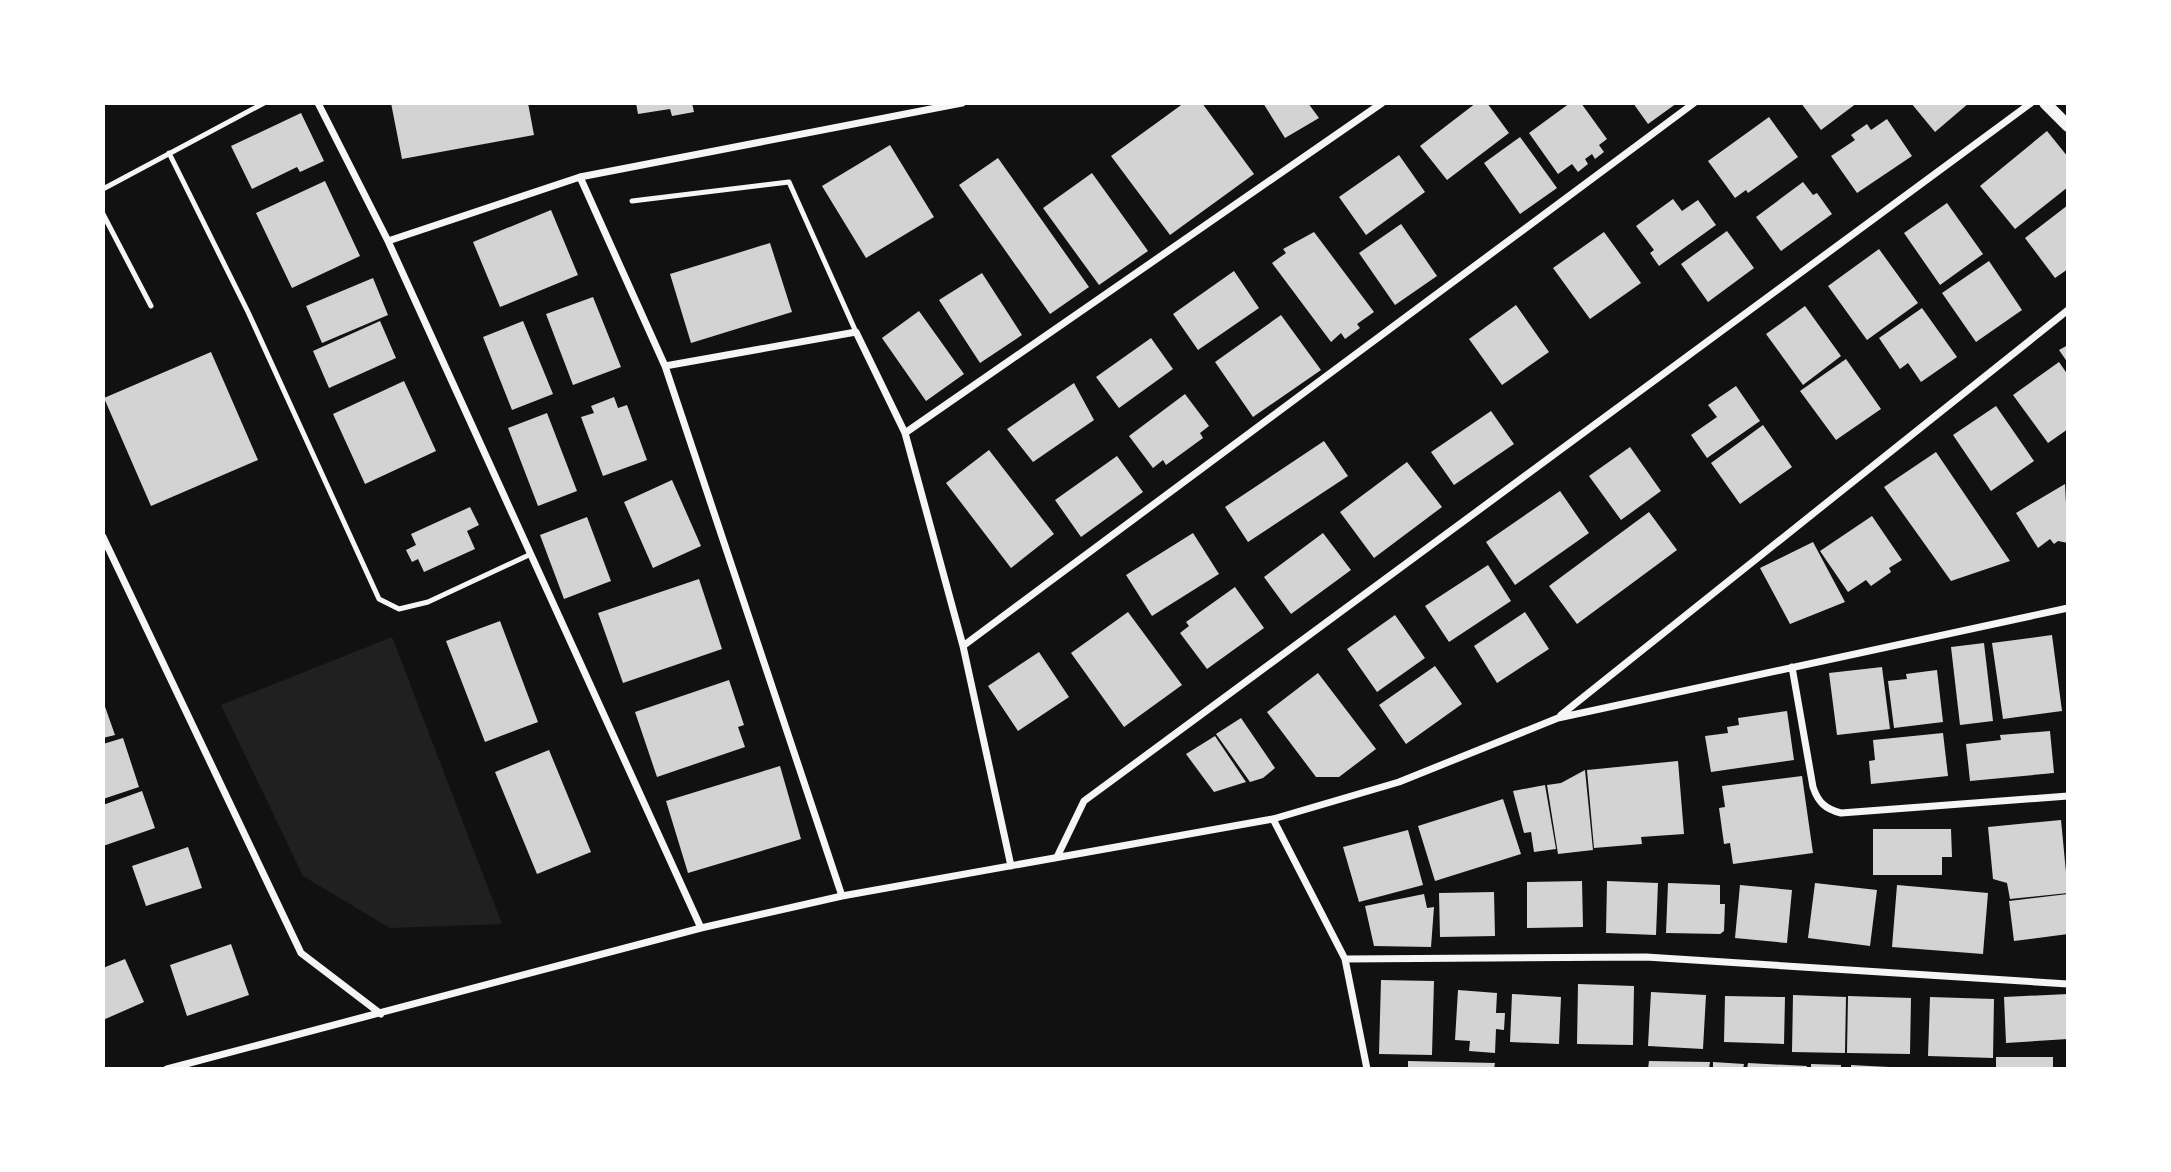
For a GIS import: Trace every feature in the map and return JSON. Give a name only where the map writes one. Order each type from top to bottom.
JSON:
[{"type":"street","points":[[318,103],[388,242],[701,928]]},
{"type":"street","points":[[388,242],[580,177],[962,103]]},
{"type":"street","points":[[905,433],[1382,103]]},
{"type":"street","points":[[963,646],[1694,103]]},
{"type":"street","points":[[1057,857],[1084,801],[2031,103]]},
{"type":"street","points":[[2045,103],[2068,126]]},
{"type":"street","points":[[580,177],[665,366],[842,896]]},
{"type":"street","points":[[1558,718],[2068,310]]},
{"type":"street","points":[[665,366],[856,332],[905,433],[963,646],[1012,866]]},
{"type":"street","points":[[103,537],[301,953],[381,1014]]},
{"type":"street","points":[[167,1069],[701,928],[842,896],[1273,819],[1399,782],[1558,718],[2068,608]]},
{"type":"street","points":[[1792,667],[1813,787],[1822,805],[1831,811],[1841,813],[2068,796]]},
{"type":"street","points":[[1273,819],[1345,958],[1367,1069]]},
{"type":"street","points":[[1345,958],[1646,957],[2068,984]]},
{"type":"lane","points":[[103,189],[264,103]]},
{"type":"lane","points":[[169,153],[248,312],[379,598],[399,609],[428,602],[531,554]]},
{"type":"lane","points":[[632,201],[789,182],[856,332]]},
{"type":"lane","points":[[103,214],[151,306]]},
{"type":"shaded area","points":[[392,637],[502,924],[390,928],[303,876],[221,705]]},
{"type":"building","points":[[391,103],[528,103],[534,135],[402,159]]},
{"type":"building","points":[[636,103],[692,103],[694,112],[672,116],[670,109],[638,114]]},
{"type":"building","points":[[1184,103],[1202,103],[1254,174],[1170,235],[1111,156]]},
{"type":"building","points":[[1263,103],[1308,103],[1319,118],[1285,138]]},
{"type":"building","points":[[1476,103],[1487,103],[1509,133],[1447,180],[1420,146]]},
{"type":"building","points":[[1570,103],[1581,103],[1607,139],[1599,145],[1604,152],[1595,159],[1592,154],[1585,159],[1588,164],[1578,172],[1572,164],[1558,174],[1529,133]]},
{"type":"building","points":[[1633,103],[1677,103],[1648,124]]},
{"type":"building","points":[[1801,103],[1857,103],[1821,130]]},
{"type":"building","points":[[1911,103],[1969,103],[1935,132]]},
{"type":"building","points":[[301,113],[324,161],[300,172],[297,167],[252,189],[231,146]]},
{"type":"building","points":[[1769,117],[1798,157],[1748,193],[1746,190],[1735,198],[1708,161]]},
{"type":"building","points":[[1887,119],[1912,156],[1857,193],[1831,156],[1855,140],[1851,135],[1867,124],[1871,130]]},
{"type":"building","points":[[2047,131],[2068,157],[2068,187],[2015,229],[1980,186]]},
{"type":"building","points":[[1520,137],[1557,188],[1520,214],[1484,163]]},
{"type":"building","points":[[890,145],[934,217],[866,258],[822,186]]},
{"type":"building","points":[[1399,155],[1425,192],[1366,235],[1339,197]]},
{"type":"building","points":[[998,158],[1089,287],[1050,314],[959,185]]},
{"type":"building","points":[[1092,173],[1148,251],[1099,285],[1043,208]]},
{"type":"building","points":[[325,181],[360,256],[292,288],[256,213]]},
{"type":"building","points":[[1803,182],[1813,195],[1817,193],[1832,214],[1781,251],[1756,217]]},
{"type":"building","points":[[1673,199],[1682,211],[1698,200],[1716,225],[1659,266],[1650,253],[1654,250],[1636,226]]},
{"type":"building","points":[[1947,203],[1983,254],[1940,285],[1904,233]]},
{"type":"building","points":[[2068,205],[2068,269],[2055,278],[2025,238]]},
{"type":"building","points":[[551,210],[578,275],[500,307],[473,242]]},
{"type":"building","points":[[1401,224],[1437,276],[1395,305],[1359,253]]},
{"type":"building","points":[[1727,231],[1754,268],[1708,302],[1681,264]]},
{"type":"building","points":[[1314,232],[1374,312],[1357,324],[1360,328],[1345,339],[1341,333],[1331,342],[1272,263],[1286,253],[1283,249]]},
{"type":"building","points":[[1604,232],[1641,283],[1590,319],[1553,268]]},
{"type":"building","points":[[770,243],[792,312],[691,343],[670,274]]},
{"type":"building","points":[[1879,249],[1918,303],[1867,340],[1828,286]]},
{"type":"building","points":[[1989,261],[2022,310],[1976,342],[1942,293]]},
{"type":"building","points":[[1234,271],[1259,308],[1198,350],[1173,314]]},
{"type":"building","points":[[982,273],[1022,335],[980,363],[939,300]]},
{"type":"building","points":[[373,278],[388,315],[322,343],[306,306]]},
{"type":"building","points":[[593,297],[621,367],[573,385],[546,314]]},
{"type":"building","points":[[1516,305],[1549,352],[1502,385],[1469,339]]},
{"type":"building","points":[[1805,306],[1841,356],[1803,385],[1766,334]]},
{"type":"building","points":[[1922,308],[1957,357],[1921,382],[1908,363],[1900,369],[1879,338]]},
{"type":"building","points":[[919,311],[964,374],[926,401],[882,338]]},
{"type":"building","points":[[1281,315],[1321,370],[1253,417],[1215,362]]},
{"type":"building","points":[[380,321],[396,358],[329,388],[313,351]]},
{"type":"building","points":[[523,321],[553,394],[512,410],[483,337]]},
{"type":"building","points":[[1151,338],[1173,369],[1119,408],[1096,377]]},
{"type":"building","points":[[2068,345],[2068,363],[2059,350]]},
{"type":"building","points":[[211,352],[258,460],[151,506],[104,398]]},
{"type":"building","points":[[1846,359],[1881,409],[1836,440],[1800,391]]},
{"type":"building","points":[[2059,362],[2068,375],[2068,429],[2048,443],[2013,395]]},
{"type":"building","points":[[404,381],[436,451],[365,484],[333,414]]},
{"type":"building","points":[[1074,383],[1094,420],[1033,462],[1007,429]]},
{"type":"building","points":[[1736,386],[1760,421],[1707,458],[1691,435],[1717,417],[1708,405]]},
{"type":"building","points":[[1185,394],[1209,426],[1200,433],[1203,438],[1166,465],[1163,460],[1153,468],[1129,436]]},
{"type":"building","points":[[614,397],[618,408],[627,405],[647,460],[603,476],[581,417],[594,413],[591,406]]},
{"type":"building","points":[[1996,406],[2034,461],[1991,491],[1953,435]]},
{"type":"building","points":[[1491,411],[1514,444],[1454,485],[1431,452]]},
{"type":"building","points":[[547,413],[577,491],[538,506],[508,428]]},
{"type":"building","points":[[1763,425],[1792,467],[1740,504],[1711,463]]},
{"type":"building","points":[[1324,441],[1348,476],[1248,542],[1225,507]]},
{"type":"building","points":[[1630,447],[1661,491],[1621,520],[1589,476]]},
{"type":"building","points":[[989,450],[1054,534],[1011,568],[946,483]]},
{"type":"building","points":[[1936,452],[2010,561],[1951,581],[1884,487]]},
{"type":"building","points":[[1117,456],[1143,492],[1081,537],[1055,500]]},
{"type":"building","points":[[1407,462],[1442,507],[1374,558],[1340,512]]},
{"type":"building","points":[[672,480],[701,546],[653,568],[624,502]]},
{"type":"building","points":[[2065,484],[2068,543],[2058,541],[2054,544],[2050,539],[2038,548],[2016,513]]},
{"type":"building","points":[[1560,491],[1589,533],[1515,585],[1486,542]]},
{"type":"building","points":[[470,507],[479,525],[467,531],[475,549],[424,572],[418,559],[412,562],[406,550],[416,545],[411,534]]},
{"type":"building","points":[[1649,512],[1677,550],[1577,624],[1549,586]]},
{"type":"building","points":[[1872,516],[1902,560],[1889,568],[1891,572],[1871,586],[1866,580],[1848,592],[1820,551]]},
{"type":"building","points":[[587,517],[611,581],[564,599],[540,535]]},
{"type":"building","points":[[1193,533],[1219,574],[1152,616],[1126,575]]},
{"type":"building","points":[[1323,533],[1351,570],[1291,614],[1264,577]]},
{"type":"building","points":[[1813,542],[1845,602],[1790,624],[1760,568]]},
{"type":"building","points":[[1488,565],[1511,601],[1449,642],[1425,606]]},
{"type":"building","points":[[699,579],[722,649],[623,683],[598,613]]},
{"type":"building","points":[[1235,587],[1264,628],[1207,669],[1180,633],[1189,626],[1186,622]]},
{"type":"building","points":[[1128,612],[1182,685],[1124,727],[1071,653]]},
{"type":"building","points":[[1525,612],[1549,649],[1497,683],[1474,646]]},
{"type":"building","points":[[1395,615],[1425,658],[1377,692],[1347,649]]},
{"type":"building","points":[[500,621],[538,722],[485,742],[446,641]]},
{"type":"building","points":[[2052,635],[2062,711],[2003,719],[1992,643]]},
{"type":"building","points":[[1984,643],[1993,721],[1960,725],[1951,647]]},
{"type":"building","points":[[1039,652],[1069,697],[1018,731],[988,686]]},
{"type":"building","points":[[1435,666],[1462,704],[1406,744],[1379,705]]},
{"type":"building","points":[[1882,667],[1890,729],[1837,735],[1829,673]]},
{"type":"building","points":[[1937,670],[1943,722],[1894,728],[1888,681],[1907,679],[1906,674]]},
{"type":"building","points":[[1318,673],[1376,749],[1339,777],[1316,777],[1267,712]]},
{"type":"building","points":[[729,680],[744,725],[738,727],[745,747],[657,777],[635,712]]},
{"type":"building","points":[[103,701],[115,735],[103,738]]},
{"type":"building","points":[[1787,711],[1794,760],[1711,772],[1705,736],[1728,733],[1727,727],[1739,725],[1738,718]]},
{"type":"building","points":[[1241,718],[1275,768],[1263,778],[1250,782],[1216,734]]},
{"type":"building","points":[[2050,731],[2054,773],[1970,781],[1966,744],[2001,740],[2000,735]]},
{"type":"building","points":[[1943,733],[1948,776],[1871,784],[1869,761],[1875,760],[1873,740]]},
{"type":"building","points":[[1215,736],[1246,782],[1214,792],[1186,754]]},
{"type":"building","points":[[123,738],[139,787],[103,799],[103,744]]},
{"type":"building","points":[[549,750],[591,852],[537,874],[495,772]]},
{"type":"building","points":[[1678,761],[1684,834],[1641,837],[1642,844],[1594,848],[1587,770]]},
{"type":"building","points":[[780,766],[801,839],[688,873],[666,801]]},
{"type":"building","points":[[1585,770],[1593,850],[1558,854],[1547,785],[1561,783]]},
{"type":"building","points":[[1802,776],[1813,853],[1733,864],[1730,843],[1724,844],[1719,808],[1725,807],[1722,786]]},
{"type":"building","points":[[1545,785],[1556,849],[1534,852],[1531,832],[1524,833],[1513,791]]},
{"type":"building","points":[[142,791],[155,828],[103,846],[103,805]]},
{"type":"building","points":[[1503,799],[1521,854],[1435,881],[1418,826]]},
{"type":"building","points":[[2061,820],[2068,893],[2010,899],[2007,883],[1993,879],[1988,827]]},
{"type":"building","points":[[1873,829],[1951,829],[1952,857],[1942,857],[1942,875],[1873,875]]},
{"type":"building","points":[[1408,830],[1423,885],[1359,902],[1343,847]]},
{"type":"building","points":[[188,847],[202,888],[146,906],[132,866]]},
{"type":"building","points":[[1582,881],[1583,927],[1527,928],[1527,882]]},
{"type":"building","points":[[1607,881],[1658,883],[1656,935],[1606,933]]},
{"type":"building","points":[[1668,883],[1720,885],[1720,904],[1725,904],[1724,931],[1720,934],[1666,933]]},
{"type":"building","points":[[1815,883],[1877,890],[1870,946],[1808,938]]},
{"type":"building","points":[[1740,885],[1792,890],[1787,943],[1735,938]]},
{"type":"building","points":[[1897,885],[1988,893],[1983,954],[1892,947]]},
{"type":"building","points":[[1494,892],[1495,936],[1440,937],[1439,893]]},
{"type":"building","points":[[1424,894],[1427,908],[1434,907],[1431,947],[1374,946],[1365,906]]},
{"type":"building","points":[[2068,894],[2068,934],[2014,941],[2009,901]]},
{"type":"building","points":[[231,944],[249,995],[187,1016],[170,965]]},
{"type":"building","points":[[125,959],[144,1002],[103,1020],[103,968]]},
{"type":"building","points":[[1381,980],[1434,981],[1432,1055],[1379,1054]]},
{"type":"building","points":[[1578,984],[1634,986],[1633,1045],[1577,1044]]},
{"type":"building","points":[[1458,990],[1497,993],[1496,1013],[1505,1013],[1504,1030],[1496,1029],[1495,1053],[1469,1051],[1470,1041],[1455,1040]]},
{"type":"building","points":[[1651,992],[1706,995],[1703,1049],[1648,1046]]},
{"type":"building","points":[[1512,994],[1561,997],[1559,1044],[1510,1042]]},
{"type":"building","points":[[2068,994],[2068,1039],[2006,1043],[2004,997]]},
{"type":"building","points":[[1793,995],[1846,997],[1845,1053],[1792,1052]]},
{"type":"building","points":[[1725,996],[1785,997],[1784,1044],[1724,1042]]},
{"type":"building","points":[[1848,996],[1911,998],[1910,1054],[1847,1053]]},
{"type":"building","points":[[1930,997],[1994,999],[1993,1058],[1928,1056]]},
{"type":"building","points":[[1996,1057],[2053,1057],[2053,1069],[1996,1069]]},
{"type":"building","points":[[1408,1061],[1495,1063],[1494,1069],[1408,1069]]},
{"type":"building","points":[[1649,1061],[1710,1062],[1709,1069],[1648,1069]]},
{"type":"building","points":[[1713,1062],[1744,1064],[1743,1069],[1713,1069]]},
{"type":"building","points":[[1748,1063],[1807,1066],[1806,1069],[1747,1069]]},
{"type":"building","points":[[1811,1064],[1841,1065],[1841,1069],[1811,1069]]},
{"type":"building","points":[[1851,1065],[1889,1067],[1889,1069],[1851,1069]]}]
